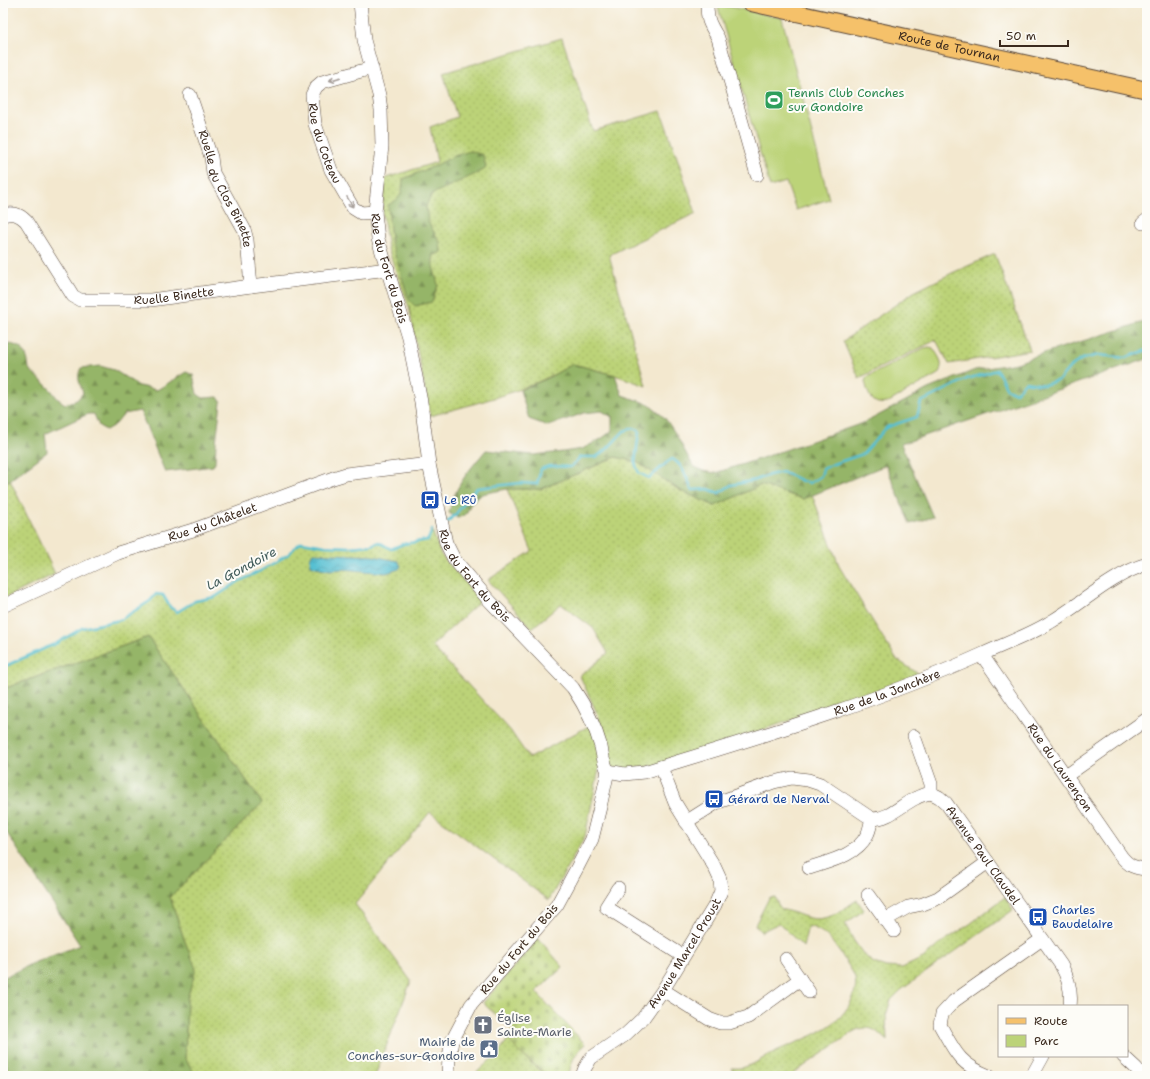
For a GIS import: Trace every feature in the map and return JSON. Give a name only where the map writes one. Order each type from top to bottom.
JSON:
[{"type":"main road","name":"Route de Tournan","points":[[752,3],[1147,90]]},
{"type":"street","name":"Rue du Fort du Bois","points":[[360,3],[364,40],[379,95],[382,128],[375,212],[378,239],[408,337],[420,402],[429,464],[446,543],[454,559],[487,598],[573,688],[585,705],[593,723],[601,747],[603,761],[608,770],[592,839],[578,868],[557,905],[471,1006],[452,1041],[448,1076]]},
{"type":"street","points":[[707,3],[707,17],[710,26],[718,38],[757,175]]},
{"type":"street","name":"Rue du Coteau","points":[[372,68],[322,82],[316,87],[312,95],[315,124],[331,170],[353,208],[361,213],[375,212]]},
{"type":"street","name":"Ruelle du Clos Binette","points":[[190,95],[211,157],[213,173],[244,229],[247,240],[251,286]]},
{"type":"street","name":"Ruelle Binette","points":[[3,215],[10,213],[20,215],[26,221],[73,296],[80,300],[151,300],[388,269]]},
{"type":"street","name":"Rue du Châtelet","points":[[3,606],[118,553],[193,530],[333,478],[346,474],[429,464]]},
{"type":"street","name":"Rue de la Jonchère","points":[[608,770],[624,774],[644,772],[831,712],[929,678],[1048,624],[1110,582],[1140,566],[1147,564]]},
{"type":"street","name":"Rue du Laurençon","points":[[982,654],[1127,864],[1137,868],[1147,869]]},
{"type":"street","points":[[1066,776],[1147,720]]},
{"type":"street","points":[[686,822],[716,803],[774,782],[792,778],[808,780],[820,784],[872,819],[880,819],[890,815],[917,797],[931,793],[931,784],[914,736]]},
{"type":"street","name":"Avenue Marcel Proust","points":[[582,1076],[584,1068],[591,1058],[625,1035],[638,1024],[663,990],[715,905],[721,891],[720,879],[714,866],[674,803],[661,767]]},
{"type":"street","name":"Avenue Paul Claudel","points":[[931,793],[946,803],[1067,976],[1070,987],[1070,1005]]},
{"type":"street","points":[[809,868],[850,854],[859,846],[867,834],[872,819]]},
{"type":"street","points":[[885,920],[908,907],[923,904],[938,898],[988,862]]},
{"type":"street","points":[[618,888],[606,907],[683,956]]},
{"type":"street","points":[[868,895],[894,931]]},
{"type":"street","points":[[989,1076],[977,1071],[962,1061],[940,1025],[942,1014],[954,1001],[1042,939]]},
{"type":"street","points":[[786,959],[809,992]]},
{"type":"street","points":[[663,990],[709,1019],[729,1023],[748,1017],[800,979]]},
{"type":"street","points":[[1032,1076],[1042,1057]]},
{"type":"street","points":[[1124,1057],[1142,1076]]},
{"type":"green space","name":"Tennis Club Conches sur Gondoire","points":[[717,4],[782,18],[829,199],[796,210],[786,182],[770,187]]},
{"type":"green space","points":[[562,38],[593,131],[661,111],[696,213],[609,255],[646,386],[615,375],[573,364],[539,382],[521,389],[485,401],[430,416],[409,307],[388,249],[382,211],[386,178],[437,162],[430,127],[457,117],[443,73]]},
{"type":"green space","points":[[470,151],[483,155],[486,167],[480,172],[432,194],[426,206],[428,222],[440,242],[441,252],[433,256],[433,266],[438,285],[432,302],[415,306],[409,300],[391,242],[388,205],[399,198],[403,179],[435,166],[454,156]]},
{"type":"green space","points":[[995,254],[1030,350],[949,364],[936,340],[859,378],[843,341],[914,292]]},
{"type":"green space","points":[[1147,321],[1147,359],[901,444],[933,517],[910,524],[886,465],[803,499],[761,485],[715,506],[681,491],[637,462],[616,457],[541,489],[507,489],[482,494],[470,505],[466,514],[458,518],[449,513],[458,487],[486,450],[533,455],[563,452],[582,449],[601,439],[612,431],[612,417],[602,411],[584,413],[548,426],[529,419],[520,390],[546,379],[573,364],[615,375],[622,395],[648,404],[665,418],[693,466],[703,471],[715,473],[866,422],[928,389],[975,370],[1017,363]]},
{"type":"green space","points":[[3,343],[19,347],[27,357],[29,369],[51,390],[58,399],[65,404],[77,400],[83,393],[79,377],[81,368],[100,366],[114,370],[139,386],[157,390],[186,372],[193,375],[197,394],[203,398],[218,397],[221,402],[215,462],[213,466],[165,472],[140,411],[124,414],[116,424],[106,430],[99,426],[94,414],[88,414],[45,434],[47,452],[3,484]]},
{"type":"green space","points":[[924,348],[933,348],[941,364],[938,374],[887,403],[877,403],[871,398],[865,381],[867,377]]},
{"type":"green space","points":[[616,457],[637,462],[681,491],[715,506],[761,485],[803,499],[812,495],[840,568],[896,659],[922,676],[658,765],[624,770],[599,769],[585,836],[549,900],[430,812],[355,904],[411,981],[375,1076],[196,1076],[185,1058],[187,999],[195,969],[170,897],[262,803],[148,637],[3,689],[3,667],[57,643],[82,628],[120,620],[150,601],[156,594],[163,595],[170,607],[177,612],[195,601],[215,597],[238,582],[289,554],[302,542],[325,546],[349,547],[371,545],[379,542],[391,549],[403,544],[428,540],[432,530],[441,555],[481,600],[432,646],[510,730],[529,758],[600,720],[580,676],[608,653],[593,628],[561,604],[532,628],[488,580],[532,551],[507,489],[541,489]]},
{"type":"green space","points":[[10,480],[55,574],[3,599],[3,484]]},
{"type":"green space","points":[[148,637],[262,803],[170,897],[196,969],[187,999],[185,1058],[196,1076],[3,1076],[3,978],[33,963],[80,945],[3,827],[3,689]]},
{"type":"green space","points":[[775,897],[778,905],[782,909],[817,919],[835,914],[857,900],[864,910],[845,924],[854,941],[864,955],[874,963],[886,967],[902,968],[923,958],[941,943],[970,924],[1005,897],[1013,910],[901,990],[891,1000],[886,1015],[887,1041],[870,1028],[856,1030],[790,1076],[732,1076],[732,1068],[749,1066],[774,1052],[807,1038],[827,1027],[845,1012],[851,1002],[855,990],[856,981],[854,975],[843,957],[825,934],[808,926],[803,947],[779,923],[761,932],[755,925],[769,898]]},
{"type":"green space","points":[[538,938],[563,967],[536,992],[585,1044],[574,1058],[569,1076],[547,1075],[520,1053],[508,1039],[513,1031],[483,1003]]},
{"type":"green space","points":[[508,1039],[535,1067],[554,1076],[473,1076],[499,1052]]},
{"type":"water","points":[[314,553],[373,556],[398,561],[401,566],[399,569],[386,573],[342,569],[330,570],[311,565],[310,559]]},
{"type":"waterway","name":"La Gondoire","points":[[447,522],[455,515],[477,488],[520,483],[537,484],[541,469],[549,466],[571,467],[580,457],[596,457],[606,450],[624,431],[633,428],[639,431],[635,463],[639,473],[649,478],[672,459],[682,468],[692,490],[708,489],[719,493],[731,485],[756,480],[783,472],[810,483],[821,476],[823,469],[863,454],[887,427],[917,417],[921,402],[967,379],[997,370],[1007,389],[1016,393],[1025,382],[1044,385],[1059,380],[1070,367],[1082,359],[1099,355],[1125,358],[1147,350]]},
{"type":"waterway","name":"La Gondoire","points":[[3,667],[57,643],[82,628],[120,620],[150,601],[156,594],[163,595],[170,607],[177,612],[195,601],[215,597],[238,582],[289,554],[302,542],[325,546],[349,547],[371,545],[379,542],[391,549],[403,544],[428,540],[432,530]]},
{"type":"place","name":"Tennis Club Conches sur Gondoire","points":[[774,100]]},
{"type":"place","name":"Le Rû","points":[[430,500]]},
{"type":"place","name":"Gérard de Nerval","points":[[714,799]]},
{"type":"place","name":"Charles Baudelaire","points":[[1038,917]]},
{"type":"place","name":"Église Sainte-Marie","points":[[483,1025]]},
{"type":"place","name":"Mairie de Conches-sur-Gondoire","points":[[489,1049]]}]
